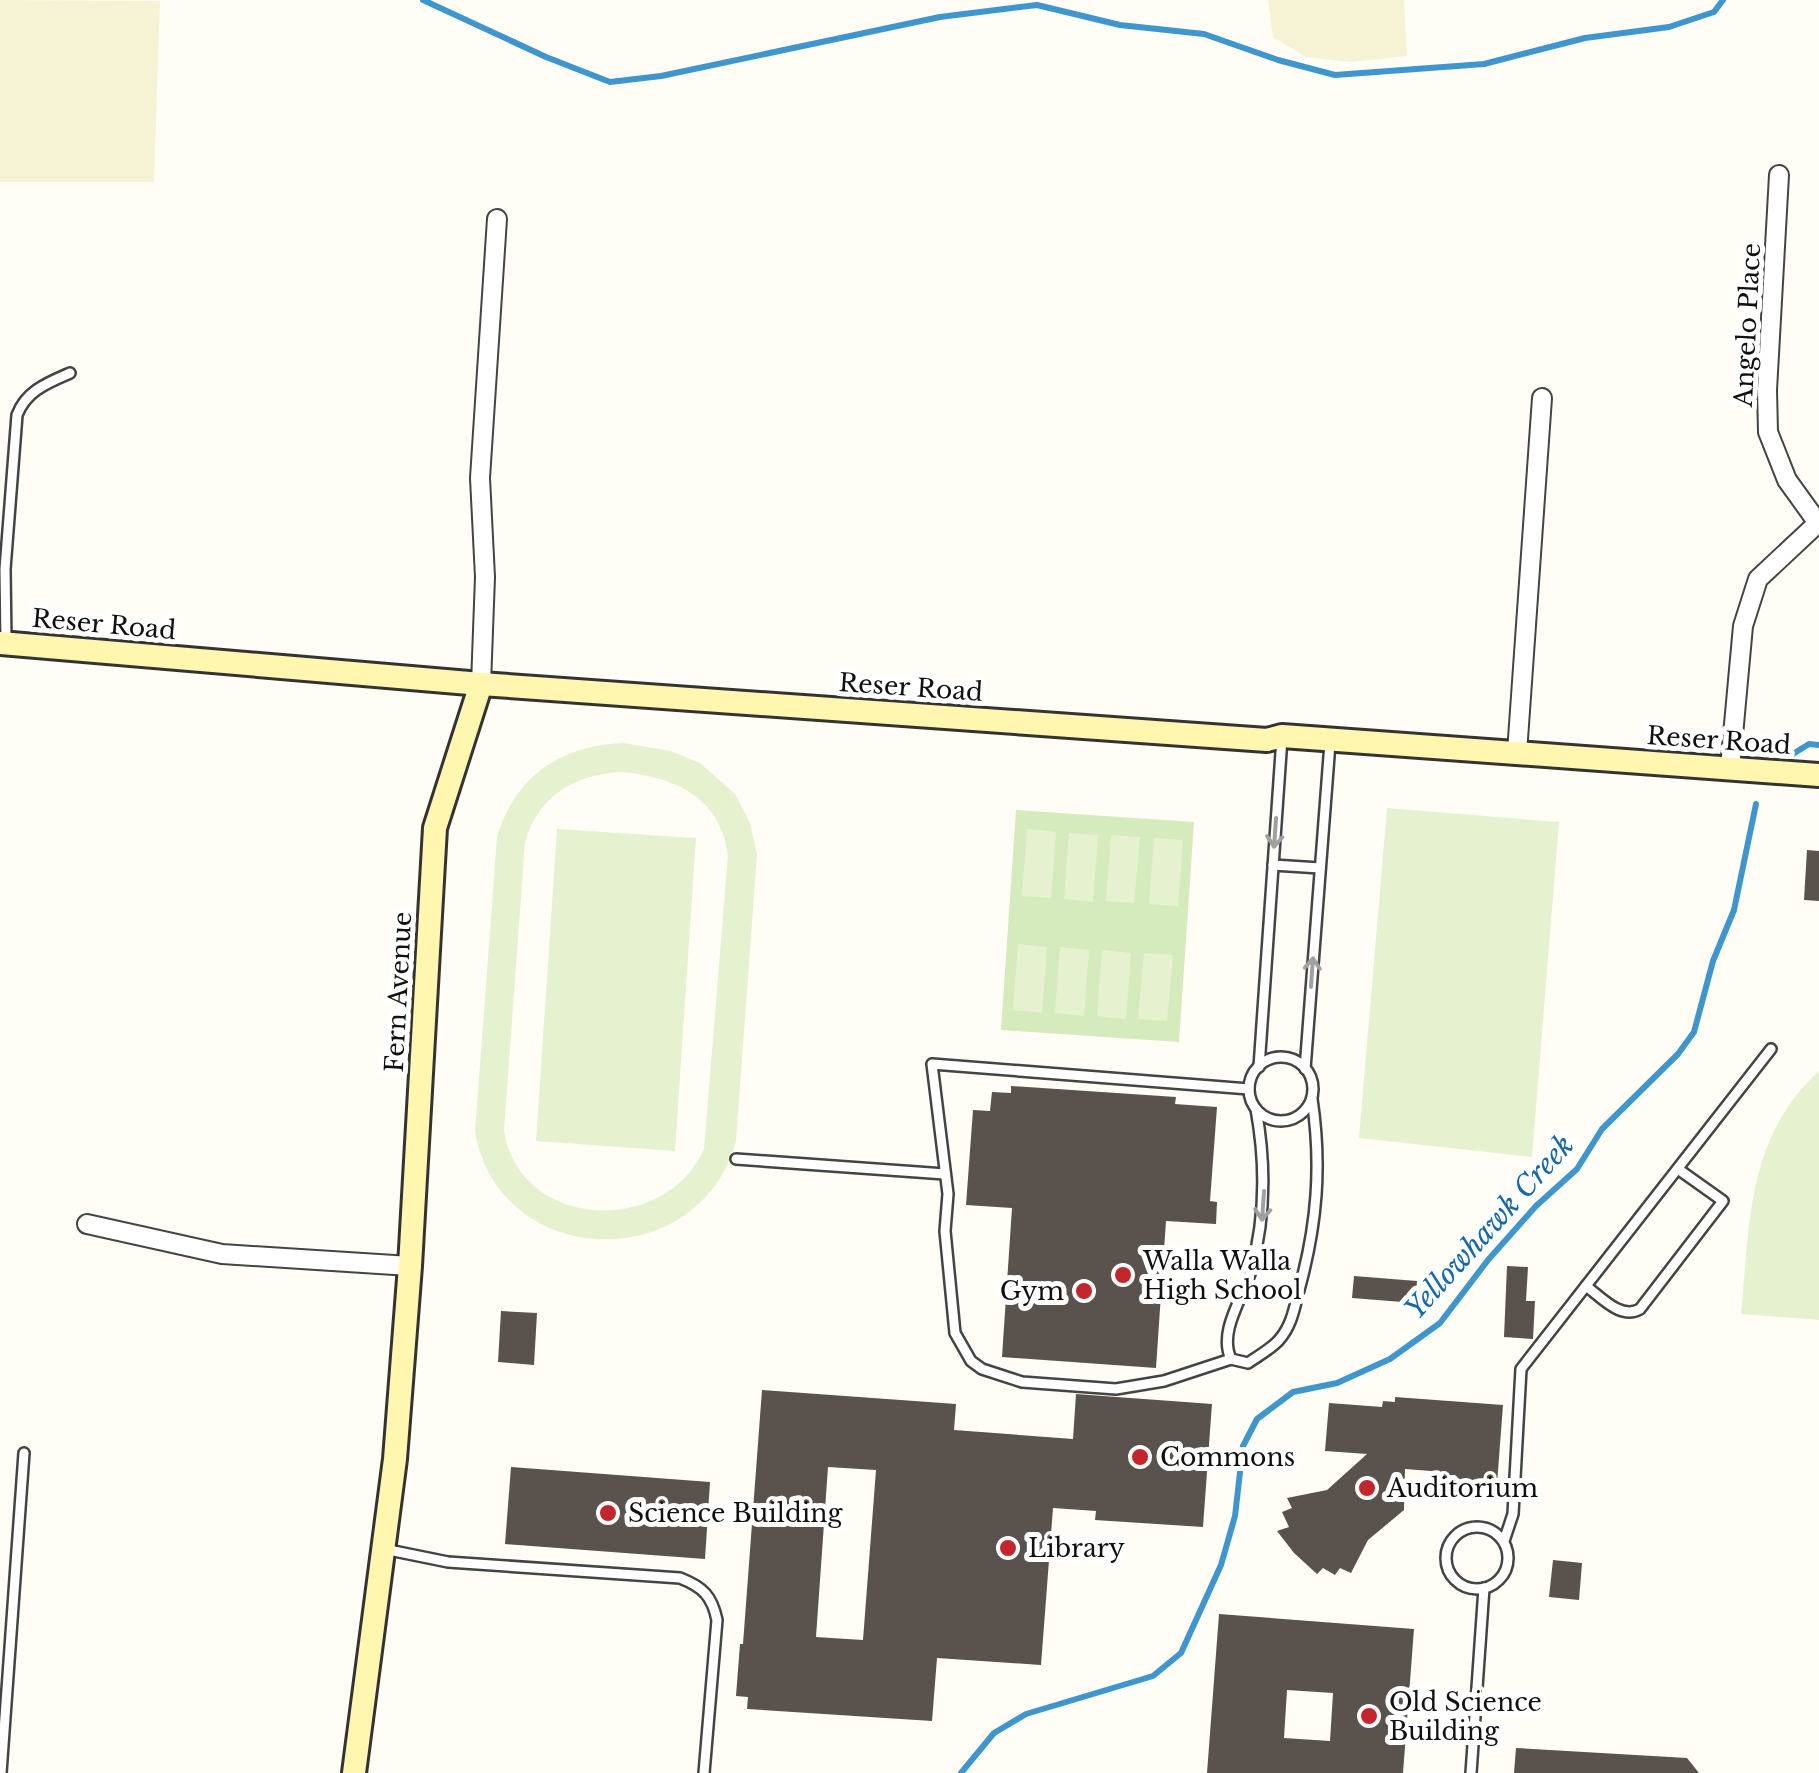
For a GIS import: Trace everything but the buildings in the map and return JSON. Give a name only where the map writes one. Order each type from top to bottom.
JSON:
[{"type":"main road","name":"Reser Road","points":[[3,643],[481,684],[1819,775]]},
{"type":"main road","name":"Fern Avenue","points":[[354,1773],[395,1459],[435,828],[481,684]]},
{"type":"street","name":"Angelo Place","points":[[1779,175],[1768,432],[1787,480],[1818,523]]},
{"type":"street","name":"Fern Avenue","points":[[481,684],[485,577],[480,478],[496,219]]},
{"type":"street","points":[[1517,753],[1542,398]]},
{"type":"street","points":[[1730,768],[1743,626],[1758,580],[1818,523]]},
{"type":"street","points":[[87,1224],[222,1254],[410,1266]]},
{"type":"lane","points":[[3,643],[17,415],[21,404],[35,390],[70,373]]},
{"type":"lane","points":[[1231,1359],[1226,1338],[1256,1252],[1264,1198],[1263,1153],[1249,1089],[1259,1066],[1282,736]]},
{"type":"lane","points":[[1305,1069],[1330,739]]},
{"type":"lane","points":[[1273,865],[1320,868]]},
{"type":"lane","points":[[1504,1541],[1489,1529],[1460,1531],[1448,1546],[1446,1565],[1450,1574],[1465,1587],[1484,1588],[1506,1570],[1504,1541],[1512,1514],[1521,1369],[1771,1049]]},
{"type":"lane","points":[[1249,1089],[932,1064],[946,1174],[945,1232],[955,1334],[971,1361],[982,1369],[1022,1382],[1116,1389],[1164,1381],[1231,1359],[1248,1363],[1278,1342],[1292,1322],[1308,1262],[1318,1197],[1318,1148],[1312,1081],[1305,1069],[1286,1058],[1268,1060],[1259,1066]]},
{"type":"lane","points":[[1256,1109],[1268,1118],[1285,1121],[1302,1114],[1312,1098]]},
{"type":"lane","points":[[736,1159],[946,1174]]},
{"type":"lane","points":[[1586,1286],[1622,1312],[1630,1314],[1640,1308],[1723,1201],[1678,1169]]},
{"type":"lane","points":[[1,1773],[24,1453]]},
{"type":"lane","points":[[384,1549],[448,1562],[680,1578],[700,1586],[713,1601],[717,1620],[704,1773]]},
{"type":"lane","points":[[1471,1773],[1484,1588]]},
{"type":"shaded area","points":[[0,0],[160,1],[154,182],[0,182]]},
{"type":"shaded area","points":[[1268,0],[1404,0],[1407,56],[1351,62],[1306,57],[1273,37]]},
{"type":"green space","points":[[623,743],[671,751],[700,763],[735,794],[750,823],[757,854],[736,1141],[715,1185],[683,1216],[643,1234],[601,1239],[558,1231],[521,1211],[492,1178],[475,1132],[497,837],[515,797],[528,781],[560,758],[600,745]],"holes":[[[622,772],[677,785],[705,805],[716,818],[728,855],[704,1149],[685,1178],[659,1197],[628,1208],[595,1210],[564,1203],[537,1188],[516,1164],[504,1131],[525,842],[539,812],[561,790],[589,777]]]},
{"type":"green space","points":[[1387,808],[1559,822],[1532,1157],[1359,1138]]},
{"type":"green space","points":[[1016,810],[1194,822],[1179,1042],[1001,1030]]},
{"type":"green space","points":[[557,829],[696,838],[675,1151],[536,1141]]},
{"type":"green space","points":[[1027,829],[1056,832],[1051,898],[1022,896]]},
{"type":"green space","points":[[1069,833],[1098,835],[1093,902],[1064,899]]},
{"type":"green space","points":[[1111,835],[1140,837],[1134,903],[1106,901]]},
{"type":"green space","points":[[1154,838],[1183,840],[1178,906],[1149,904]]},
{"type":"green space","points":[[1018,944],[1047,947],[1042,1013],[1013,1010]]},
{"type":"green space","points":[[1060,947],[1089,950],[1084,1016],[1055,1013]]},
{"type":"green space","points":[[1102,950],[1131,953],[1126,1019],[1097,1016]]},
{"type":"green space","points":[[1144,953],[1173,955],[1167,1021],[1138,1019]]},
{"type":"green space","points":[[1819,1071],[1819,1320],[1741,1314],[1750,1215],[1765,1154],[1795,1097]]},
{"type":"waterway","points":[[423,0],[610,82],[661,76],[940,17],[1037,5],[1120,25],[1204,34],[1335,75],[1484,64],[1585,38],[1669,27],[1714,12],[1723,0]]},
{"type":"waterway","name":"Yellowhawk Creek","points":[[1793,754],[1809,744],[1819,745]]},
{"type":"waterway","name":"Yellowhawk Creek","points":[[961,1773],[994,1733],[1026,1714],[1153,1676],[1181,1653],[1221,1565],[1235,1516],[1243,1446],[1257,1419],[1293,1392],[1337,1383],[1390,1359],[1440,1323],[1536,1206],[1577,1169],[1602,1129],[1678,1054],[1694,1032],[1713,961],[1734,910],[1756,804]]},
{"type":"place","name":"Walla Walla High School","points":[[1123,1275]]},
{"type":"place","name":"Gym","points":[[1084,1291]]},
{"type":"place","name":"Commons","points":[[1140,1457]]},
{"type":"place","name":"Auditorium","points":[[1367,1488]]},
{"type":"place","name":"Science Building","points":[[608,1513]]},
{"type":"place","name":"Library","points":[[1008,1548]]},
{"type":"place","name":"Old Science Building","points":[[1369,1716]]}]
